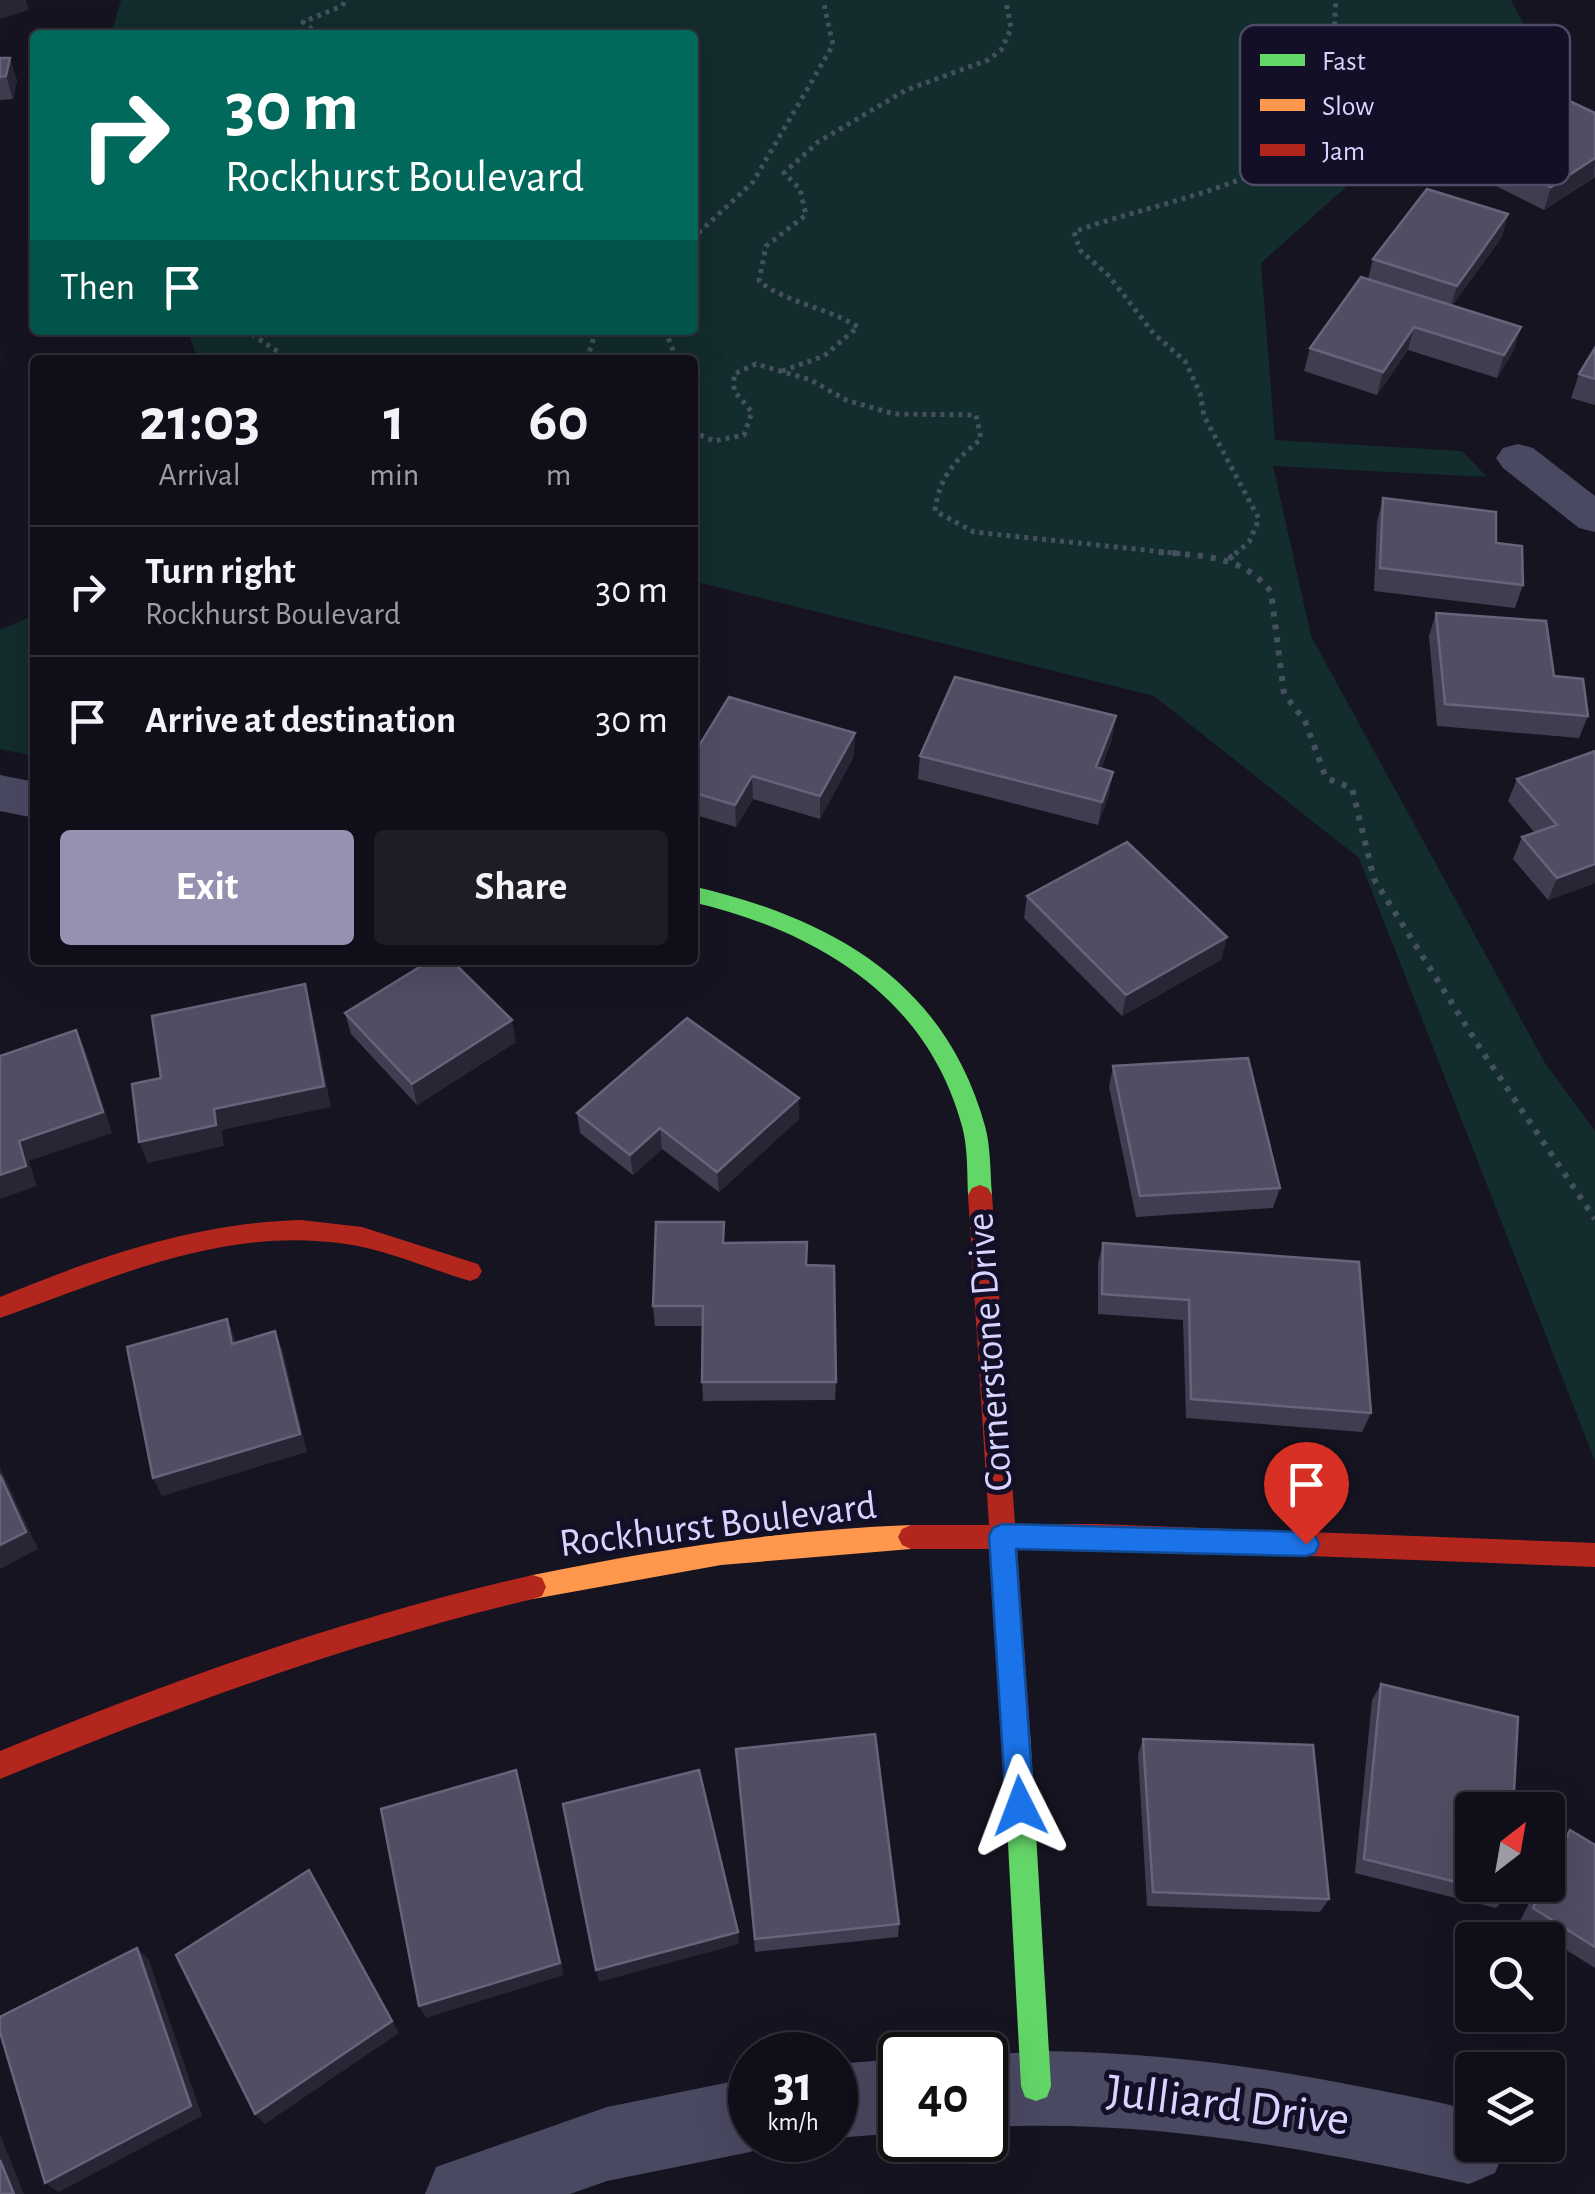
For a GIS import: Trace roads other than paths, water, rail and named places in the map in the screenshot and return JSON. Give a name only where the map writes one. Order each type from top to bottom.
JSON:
[{"type":"street","points":[[1518,458],[1595,518]]},
{"type":"street","points":[[0,792],[30,799]]},
{"type":"street","name":"Cornerstone Drive","points":[[698,895],[733,900],[799,922],[857,954],[904,1000],[948,1057],[976,1129],[1002,1536],[1010,2088]]},
{"type":"street","points":[[0,1308],[88,1272],[180,1242],[272,1228],[346,1234],[470,1271]]},
{"type":"street","name":"Rockhurst Boulevard","points":[[0,1765],[115,1714],[386,1623],[519,1588],[667,1562],[804,1544],[1002,1536],[1595,1555]]},
{"type":"street","name":"Julliard Drive","points":[[1010,2088],[1166,2090],[1314,2112],[1455,2144]]},
{"type":"street","points":[[462,2194],[607,2144],[728,2119]]}]
